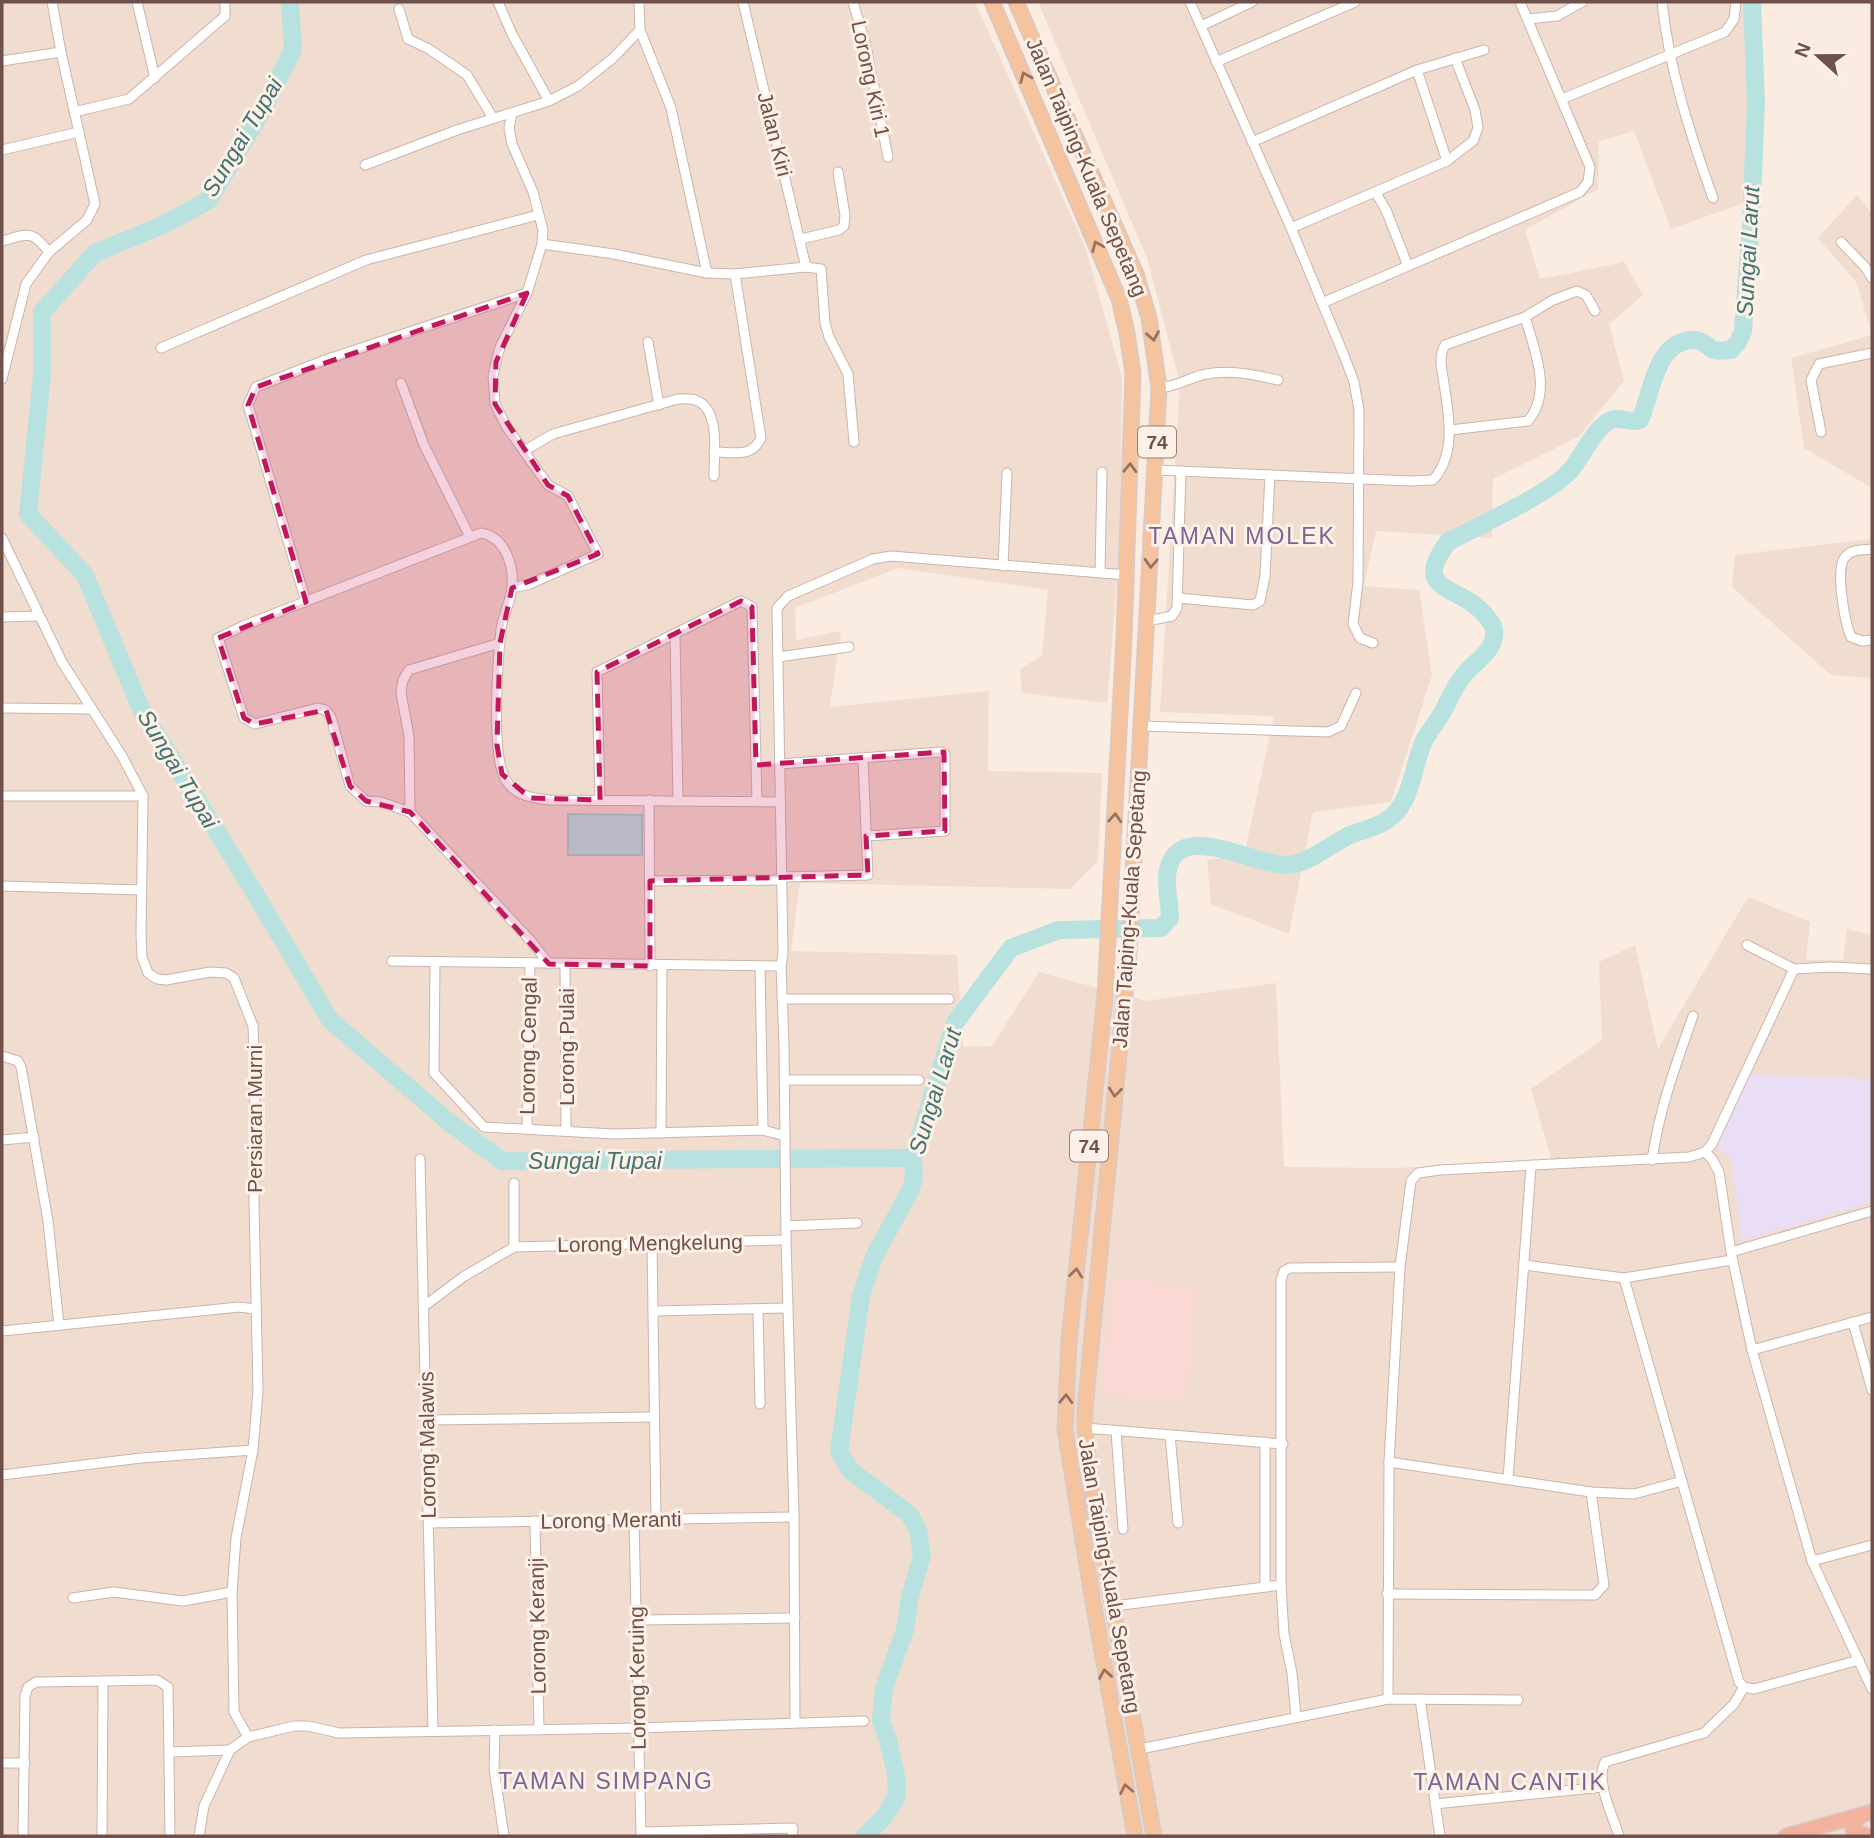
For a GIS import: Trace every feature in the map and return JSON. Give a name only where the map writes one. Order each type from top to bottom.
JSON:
[{"type":"highway","points":[[1786,1836],[1816,1833],[1866,1814]]},
{"type":"highway","points":[[1866,1814],[1853,1824],[1853,1831],[1870,1836]]},
{"type":"main road","name":"Jalan Taiping-Kuala Sepetang","points":[[992,2],[1119,299],[1133,373],[1127,575],[1111,910],[1069,1341],[1065,1429],[1135,1836]]},
{"type":"main road","name":"Jalan Taiping-Kuala Sepetang","points":[[1016,2],[1136,275],[1149,318],[1160,388],[1132,911],[1086,1384],[1085,1428],[1092,1492],[1154,1836]]},
{"type":"street","points":[[2,379],[26,284],[49,251],[87,220],[95,204],[52,2]]},
{"type":"street","points":[[138,2],[155,78]]},
{"type":"street","points":[[74,112],[130,99],[225,16],[225,2]]},
{"type":"street","points":[[498,2],[512,34],[549,101]]},
{"type":"street","points":[[639,2],[640,30],[671,108],[707,273]]},
{"type":"street","name":"Jalan Kiri","points":[[743,2],[806,267]]},
{"type":"street","name":"Lorong Kiri 1","points":[[853,2],[866,46],[888,157]]},
{"type":"street","points":[[1190,2],[1291,228],[1354,382],[1359,410],[1358,583],[1353,624],[1360,638],[1373,643]]},
{"type":"street","points":[[1200,26],[1252,2]]},
{"type":"street","points":[[1216,62],[1355,2]]},
{"type":"street","points":[[1322,303],[1580,192],[1588,182],[1590,167],[1520,2]]},
{"type":"street","points":[[1528,19],[1557,16],[1582,2]]},
{"type":"street","points":[[1661,2],[1665,33],[1687,126],[1713,198]]},
{"type":"street","points":[[1562,99],[1725,32],[1734,19],[1737,2]]},
{"type":"street","points":[[399,9],[408,39],[467,75],[493,118]]},
{"type":"street","points":[[365,165],[493,118],[549,101],[578,86],[640,30]]},
{"type":"street","points":[[1252,142],[1417,69],[1484,50]]},
{"type":"street","points":[[2,61],[61,52]]},
{"type":"street","points":[[1291,228],[1447,161],[1474,141],[1478,128],[1475,110],[1455,58]]},
{"type":"street","points":[[1417,69],[1447,161]]},
{"type":"street","points":[[512,114],[509,128],[512,144],[533,192],[543,230],[542,244],[527,293],[500,347],[493,376],[495,404],[506,426],[548,485],[568,496],[598,554],[530,584],[512,588]]},
{"type":"street","points":[[2,150],[79,132]]},
{"type":"street","points":[[801,239],[839,230],[844,226],[845,215],[838,172]]},
{"type":"street","points":[[1376,193],[1386,210],[1408,266]]},
{"type":"street","points":[[161,348],[366,260],[538,215]]},
{"type":"street","points":[[2,241],[27,235],[37,237],[49,251]]},
{"type":"street","points":[[1842,242],[1872,278]]},
{"type":"street","points":[[542,244],[614,254],[707,273],[735,274],[816,267],[822,272],[825,323],[829,337],[848,374],[854,442]]},
{"type":"street","points":[[714,452],[749,452],[757,448],[761,438],[735,274]]},
{"type":"street","points":[[1156,470],[1433,480],[1441,470],[1450,430],[1441,362],[1445,345],[1525,317],[1553,300],[1577,291],[1586,295],[1595,311]]},
{"type":"street","points":[[306,602],[248,405],[256,387],[328,359],[527,293]]},
{"type":"street","points":[[1450,430],[1528,421],[1536,411],[1541,391],[1537,360],[1525,317]]},
{"type":"street","points":[[648,342],[659,405]]},
{"type":"street","points":[[1821,432],[1811,380],[1819,364],[1872,353]]},
{"type":"street","points":[[1160,388],[1173,387],[1209,373],[1251,374],[1278,380]]},
{"type":"street","points":[[401,383],[424,445],[470,537]]},
{"type":"street","points":[[524,451],[553,434],[678,399],[695,400],[706,407],[713,420],[714,476]]},
{"type":"street","points":[[1147,621],[1172,616],[1177,608],[1181,471]]},
{"type":"street","points":[[1100,573],[1102,472]]},
{"type":"street","points":[[1003,566],[1007,473]]},
{"type":"street","points":[[1178,598],[1252,605],[1260,601],[1264,589],[1270,475]]},
{"type":"street","points":[[549,964],[531,941],[410,812],[381,802],[366,801],[351,786],[331,717],[326,710],[317,708],[255,724],[244,718],[218,638],[470,537],[481,533],[492,535],[500,541],[510,563],[512,588],[500,642],[497,745],[499,763],[507,783],[530,798],[549,800],[780,802]]},
{"type":"street","name":"Persiaran Murni","points":[[2,538],[62,662],[122,756],[143,796],[142,957],[148,973],[157,979],[166,980],[210,972],[226,973],[234,978],[239,986],[253,1026],[258,1391],[253,1450],[236,1538],[232,1592],[234,1712],[248,1737]]},
{"type":"street","points":[[1872,549],[1852,551],[1844,557],[1840,567],[1847,627],[1851,637],[1862,641],[1872,640]]},
{"type":"street","points":[[795,1723],[794,1517],[786,1240],[777,608],[788,596],[873,559],[891,556],[1127,575]]},
{"type":"street","points":[[600,800],[597,672],[741,601],[752,607],[757,801]]},
{"type":"street","points":[[2,617],[38,616]]},
{"type":"street","points":[[675,634],[678,801]]},
{"type":"street","points":[[410,812],[409,736],[401,693],[403,680],[409,670],[500,642]]},
{"type":"street","points":[[778,657],[849,647]]},
{"type":"street","points":[[1142,726],[1328,732],[1341,726],[1356,693]]},
{"type":"street","points":[[2,708],[91,709]]},
{"type":"street","points":[[780,764],[941,752],[945,754],[945,831],[866,836]]},
{"type":"street","points":[[650,881],[867,875],[863,759]]},
{"type":"street","points":[[2,796],[143,796]]},
{"type":"street","points":[[649,800],[650,965]]},
{"type":"street","points":[[2,886],[141,890]]},
{"type":"street","points":[[1747,945],[1794,969],[1872,969]]},
{"type":"street","points":[[392,961],[781,966]]},
{"type":"street","points":[[435,962],[434,1073],[484,1127],[614,1134],[763,1130],[785,1136]]},
{"type":"street","name":"Lorong Cengal","points":[[527,1129],[530,963]]},
{"type":"street","name":"Lorong Pulai","points":[[565,964],[566,1131]]},
{"type":"street","points":[[662,966],[662,1133]]},
{"type":"street","points":[[760,966],[763,1130]]},
{"type":"street","points":[[1388,1699],[1389,1462],[1400,1267],[1411,1181],[1418,1173],[1440,1170],[1652,1160],[1689,1157],[1705,1152],[1712,1144],[1794,969]]},
{"type":"street","points":[[782,999],[949,999]]},
{"type":"street","points":[[1652,1160],[1657,1127],[1693,1016]]},
{"type":"street","points":[[2,1056],[18,1061],[21,1067],[47,1221],[59,1325]]},
{"type":"street","points":[[785,1080],[919,1080]]},
{"type":"street","points":[[2,1140],[34,1137]]},
{"type":"street","points":[[1705,1152],[1719,1172],[1731,1256],[1752,1350],[1812,1561],[1872,1689]]},
{"type":"street","name":"Lorong Malawis","points":[[420,1159],[433,1731]]},
{"type":"street","points":[[1508,1479],[1531,1166]]},
{"type":"street","points":[[423,1307],[463,1277],[514,1247],[514,1183]]},
{"type":"street","points":[[1524,1265],[1624,1278],[1731,1256],[1872,1211]]},
{"type":"street","points":[[786,1226],[857,1223]]},
{"type":"street","name":"Lorong Mengkelung","points":[[514,1247],[786,1240]]},
{"type":"street","points":[[652,1242],[656,1520]]},
{"type":"street","points":[[1296,1717],[1292,1673],[1284,1634],[1281,1585],[1281,1280],[1284,1271],[1290,1268],[1400,1267]]},
{"type":"street","points":[[1624,1278],[1739,1682],[1744,1687],[1754,1689],[1859,1660]]},
{"type":"street","points":[[2,1331],[239,1307],[256,1309]]},
{"type":"street","points":[[653,1311],[788,1308]]},
{"type":"street","points":[[758,1310],[760,1404]]},
{"type":"street","points":[[1752,1350],[1872,1317]]},
{"type":"street","points":[[1853,1322],[1872,1390]]},
{"type":"street","points":[[426,1420],[654,1417]]},
{"type":"street","points":[[1085,1428],[1283,1444]]},
{"type":"street","points":[[1116,1431],[1123,1530]]},
{"type":"street","points":[[1170,1435],[1178,1523]]},
{"type":"street","points":[[1265,1443],[1265,1587]]},
{"type":"street","points":[[2,1475],[141,1458],[253,1450]]},
{"type":"street","points":[[1389,1462],[1591,1492],[1634,1494],[1682,1481]]},
{"type":"street","points":[[1387,1594],[1595,1595],[1604,1585],[1591,1492]]},
{"type":"street","name":"Lorong Meranti","points":[[429,1523],[794,1517]]},
{"type":"street","name":"Lorong Keruing","points":[[634,1520],[641,1834]]},
{"type":"street","name":"Lorong Keranji","points":[[535,1521],[538,1730]]},
{"type":"street","points":[[1812,1561],[1872,1545]]},
{"type":"street","points":[[1114,1606],[1281,1585]]},
{"type":"street","points":[[73,1598],[114,1592],[183,1601],[232,1592]]},
{"type":"street","points":[[635,1620],[795,1618]]},
{"type":"street","points":[[102,1836],[103,1681]]},
{"type":"street","points":[[23,1836],[25,1696],[28,1687],[36,1682],[158,1681],[166,1684],[170,1695],[170,1836]]},
{"type":"street","points":[[1619,1836],[1603,1787],[1601,1769],[1605,1762],[1703,1733],[1734,1704],[1744,1687]]},
{"type":"street","points":[[1140,1749],[1388,1699],[1518,1700]]},
{"type":"street","points":[[1420,1699],[1440,1836]]},
{"type":"street","points":[[170,1752],[230,1749],[248,1737],[294,1726],[308,1726],[340,1733],[864,1721]]},
{"type":"street","points":[[495,1730],[494,1769],[504,1836]]},
{"type":"street","points":[[199,1836],[204,1806],[230,1749]]},
{"type":"street","points":[[2,1763],[25,1763]]},
{"type":"street","points":[[1435,1804],[1603,1787]]},
{"type":"street","points":[[641,1834],[792,1832]]},
{"type":"highlighted area","points":[[527,293],[496,362],[495,404],[548,485],[568,496],[598,554],[512,588],[500,643],[497,745],[502,774],[530,798],[600,800],[597,672],[741,601],[752,607],[756,765],[944,752],[945,831],[866,836],[868,875],[650,881],[650,966],[549,964],[410,812],[366,801],[350,786],[326,710],[255,724],[244,718],[218,638],[306,602],[248,405],[256,387]]},
{"type":"shaded area","points":[[2,2],[975,2],[1086,249],[1122,378],[1120,543],[1107,703],[1022,693],[1020,670],[1042,655],[1048,590],[898,568],[795,608],[796,640],[841,631],[830,707],[989,691],[988,771],[1102,773],[1098,861],[1070,889],[800,883],[791,951],[957,955],[963,1047],[992,1046],[1039,972],[1146,1001],[1276,983],[1284,1167],[1394,1168],[1552,1161],[1531,1089],[1602,1040],[1599,962],[1635,945],[1658,1049],[1748,897],[1810,922],[1806,960],[1843,960],[1847,929],[1872,935],[1872,1836],[2,1836]]},
{"type":"shaded area","points":[[1038,2],[1748,2],[1752,66],[1747,202],[1671,229],[1634,131],[1599,141],[1598,189],[1525,230],[1540,279],[1624,262],[1643,295],[1609,324],[1624,381],[1578,437],[1493,479],[1492,538],[1376,531],[1364,586],[1419,590],[1432,675],[1391,802],[1313,812],[1289,934],[1211,904],[1207,860],[1244,856],[1274,716],[1160,712],[1180,383],[1147,258]]},
{"type":"shaded area","points":[[1857,195],[1872,214],[1872,334],[1856,282],[1818,238]]},
{"type":"shaded area","points":[[1872,335],[1872,488],[1804,448],[1791,358]]},
{"type":"shaded area","points":[[1872,539],[1872,678],[1831,675],[1732,587],[1735,555]]},
{"type":"shaded area","points":[[1747,1074],[1872,1079],[1872,1202],[1742,1241],[1731,1157],[1717,1149]]},
{"type":"shaded area","points":[[1113,1279],[1197,1286],[1186,1403],[1102,1395]]},
{"type":"water","points":[[568,814],[642,815],[642,855],[568,855]]},
{"type":"waterway","name":"Sungai Tupai","points":[[290,2],[293,50],[264,108],[209,200],[165,224],[95,253],[42,312],[42,375],[28,514],[85,575],[141,709],[330,1020],[450,1123],[502,1161],[913,1158]]},
{"type":"waterway","name":"Sungai Larut","points":[[865,1836],[884,1817],[897,1797],[896,1774],[881,1720],[884,1688],[905,1630],[910,1596],[922,1556],[918,1530],[909,1514],[851,1471],[839,1451],[861,1296],[874,1257],[911,1189],[914,1176],[913,1158],[955,1023],[1011,948],[1059,930],[1161,928],[1170,918],[1167,876],[1173,858],[1184,849],[1199,846],[1217,848],[1272,863],[1294,864],[1348,836],[1383,823],[1396,813],[1407,794],[1425,739],[1460,680],[1488,650],[1494,637],[1491,622],[1476,606],[1436,580],[1434,571],[1437,559],[1448,542],[1558,481],[1569,472],[1597,432],[1609,421],[1640,420],[1657,370],[1671,348],[1682,342],[1695,340],[1716,351],[1731,350],[1743,331],[1756,103],[1752,2]]},
{"type":"district","name":"TAMAN MOLEK","points":[[1242,536]]},
{"type":"district","name":"TAMAN SIMPANG","points":[[606,1781]]},
{"type":"district","name":"TAMAN CANTIK","points":[[1510,1782]]}]
